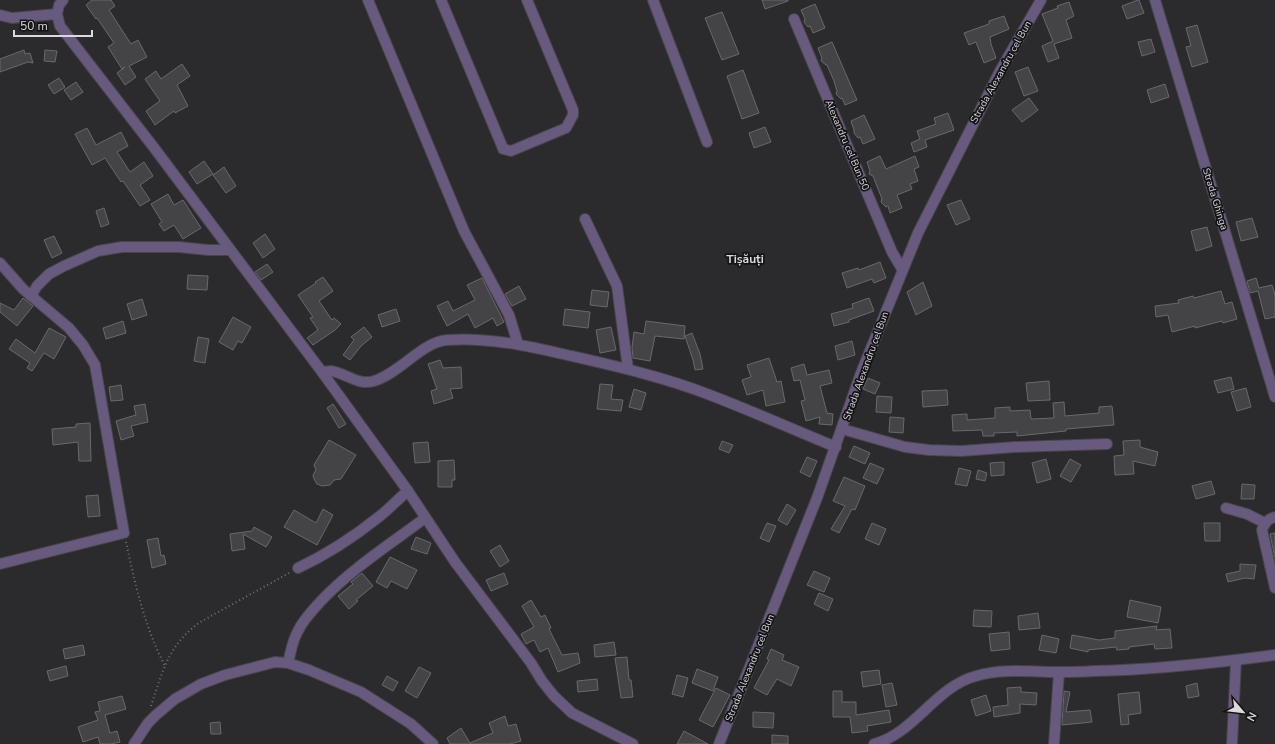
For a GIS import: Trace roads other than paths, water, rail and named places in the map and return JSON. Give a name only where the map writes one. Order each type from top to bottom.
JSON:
[{"type":"street","points":[[63,0],[59,4],[57,14],[60,26],[322,372],[408,491],[424,518],[459,568],[513,638],[542,681],[554,696],[572,713],[632,744]]},
{"type":"street","points":[[368,0],[464,231],[509,315],[518,344]]},
{"type":"street","points":[[441,0],[502,146],[504,149],[511,151],[566,128],[572,116],[573,110],[527,0]]},
{"type":"street","points":[[653,0],[707,142]]},
{"type":"street","name":"Strada Alexandru cel Bun","points":[[719,744],[811,513],[836,447],[861,373],[902,269],[965,138],[1000,71],[1041,0]]},
{"type":"street","name":"Strada Ghinga","points":[[1155,0],[1275,397]]},
{"type":"street","points":[[0,15],[12,18],[57,14]]},
{"type":"street","name":"Alexandru cel Bun 50","points":[[794,19],[892,252],[902,269]]},
{"type":"street","points":[[585,219],[617,286],[628,369]]},
{"type":"street","points":[[31,296],[37,286],[49,274],[98,251],[122,247],[179,247],[208,250],[230,250]]},
{"type":"street","points":[[0,263],[31,296],[69,328],[83,345],[95,365],[124,533],[0,564]]},
{"type":"street","points":[[322,372],[330,371],[352,380],[364,382],[373,381],[383,378],[424,349],[439,341],[471,340],[518,344],[628,369],[709,395],[836,447]]},
{"type":"street","points":[[842,429],[906,447],[929,450],[961,451],[1014,447],[1107,444]]},
{"type":"street","points":[[298,568],[330,552],[382,514],[408,491]]},
{"type":"street","points":[[1226,508],[1247,514],[1265,523]]},
{"type":"street","points":[[1275,517],[1269,519],[1265,523],[1262,530],[1275,588]]},
{"type":"street","points":[[288,663],[293,642],[298,631],[304,621],[327,595],[353,571],[424,518]]},
{"type":"street","points":[[874,744],[891,738],[905,728],[951,688],[963,680],[991,672],[1118,671],[1275,655]]},
{"type":"street","points":[[1232,744],[1236,660]]},
{"type":"street","points":[[134,744],[148,723],[175,699],[201,684],[225,675],[275,662],[288,663],[309,670],[361,692],[411,724],[433,744]]},
{"type":"street","points":[[1054,744],[1059,672]]},
{"type":"district","name":"Tișăuți","points":[[745,259]]}]
